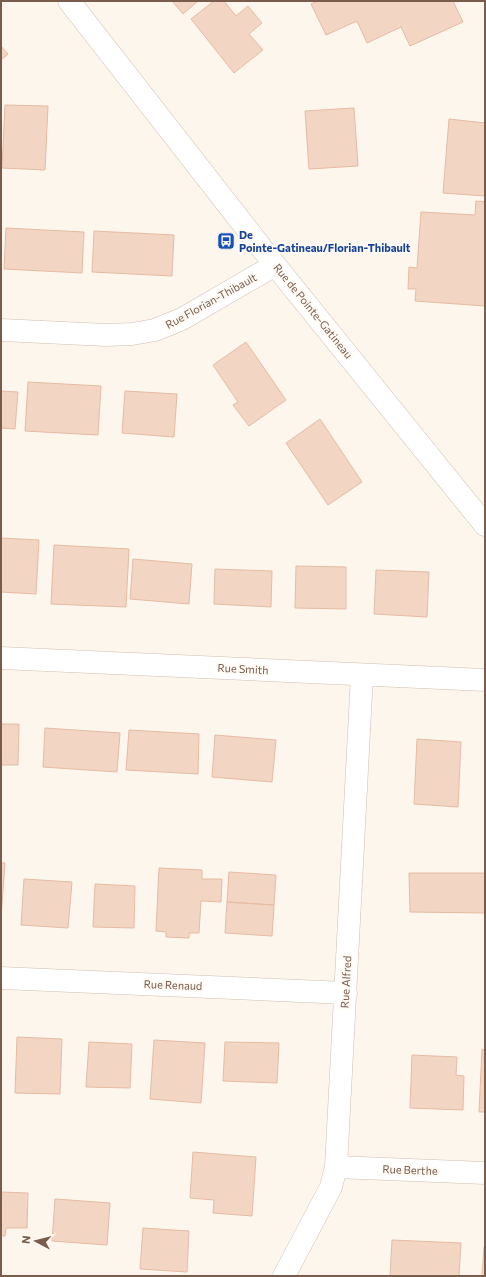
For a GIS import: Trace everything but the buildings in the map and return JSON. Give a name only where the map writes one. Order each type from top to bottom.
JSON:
[{"type":"street","name":"Rue de Pointe-Gatineau","points":[[69,1],[275,265],[485,525]]},
{"type":"street","name":"Rue Florian-Thibault","points":[[1,330],[106,336],[155,330],[182,318],[275,265]]},
{"type":"street","name":"Rue Smith","points":[[1,658],[485,680]]},
{"type":"street","name":"Rue Alfred","points":[[284,1276],[331,1187],[336,1167],[362,675]]},
{"type":"street","name":"Rue Renaud","points":[[1,978],[346,993]]},
{"type":"street","name":"Rue Berthe","points":[[336,1167],[485,1173]]},
{"type":"place","name":"De Pointe-Gatineau/Florian-Thibault","points":[[226,241]]}]
